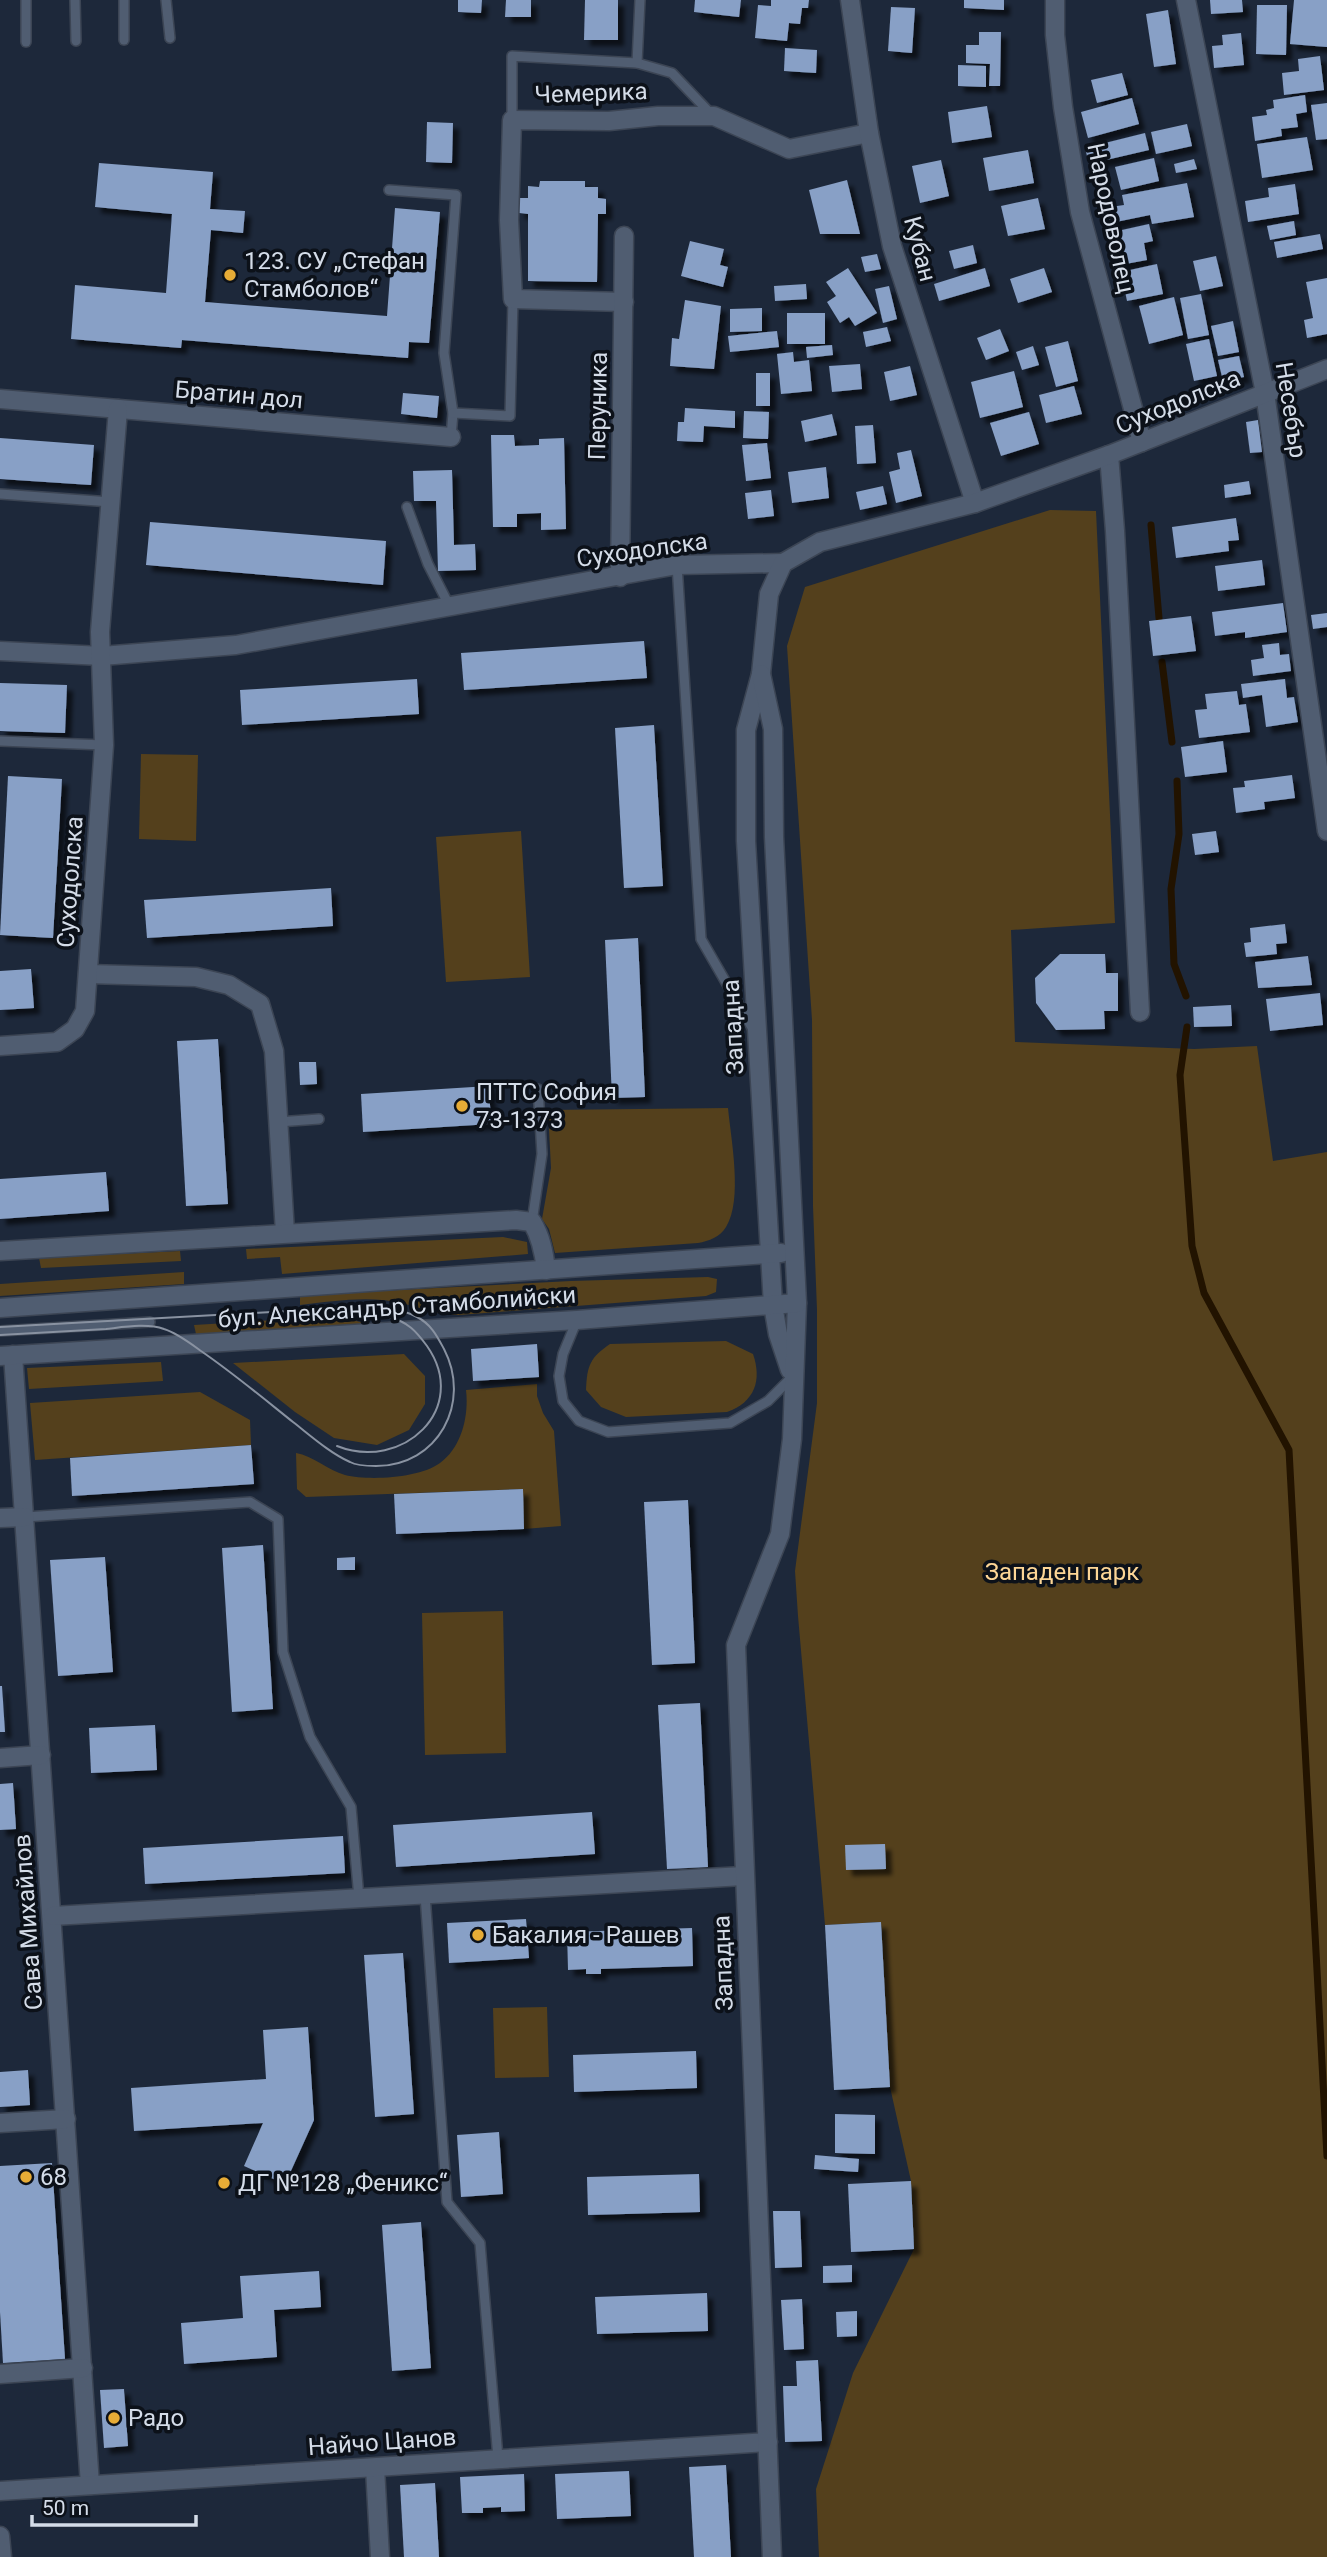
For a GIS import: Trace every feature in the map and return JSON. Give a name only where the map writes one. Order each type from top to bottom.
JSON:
[{"type":"street","name":"Кубан","points":[[850,0],[869,133],[892,246],[975,502]]},
{"type":"street","name":"Народоволец","points":[[1055,0],[1055,35],[1063,107],[1080,212],[1142,442]]},
{"type":"street","name":"Несебър","points":[[1186,0],[1265,393],[1327,831]]},
{"type":"street","name":"Чемерика","points":[[513,299],[509,220],[512,120],[609,121],[658,116],[714,116],[789,149],[869,133]]},
{"type":"street","name":"Перуника","points":[[620,577],[624,236]]},
{"type":"street","points":[[513,299],[624,302]]},
{"type":"street","name":"Суходолска","points":[[0,651],[102,656],[236,645],[677,565],[783,563],[820,542],[975,502],[1109,455],[1327,369]]},
{"type":"street","name":"Братин дол","points":[[0,399],[451,437]]},
{"type":"street","points":[[102,656],[100,632],[118,409]]},
{"type":"street","points":[[1109,455],[1140,1012]]},
{"type":"street","name":"Западна","points":[[783,563],[769,594],[761,674],[746,730],[746,841],[773,1305],[778,1334],[793,1376]]},
{"type":"street","name":"Суходолска","points":[[0,1046],[57,1042],[75,1030],[85,1011],[104,745],[102,656]]},
{"type":"street","name":"Западна","points":[[761,674],[773,729],[774,837],[797,1303],[792,1439],[780,1534],[736,1645],[772,2557]]},
{"type":"street","points":[[88,974],[196,977],[229,985],[260,1004],[274,1051],[285,1233]]},
{"type":"street","points":[[0,1251],[516,1220],[531,1222],[541,1242],[546,1270]]},
{"type":"street","name":"бул. Александър Стамболийски","points":[[0,1308],[795,1252]]},
{"type":"street","name":"бул. Александър Стамболийски","points":[[7,1356],[577,1320],[797,1303]]},
{"type":"street","name":"Сава Михайлов","points":[[7,1356],[25,1517],[90,2485]]},
{"type":"street","points":[[0,1518],[25,1517]]},
{"type":"street","points":[[0,1758],[41,1755]]},
{"type":"street","points":[[52,1916],[744,1877]]},
{"type":"street","points":[[0,2123],[66,2119]]},
{"type":"street","points":[[0,2374],[83,2368]]},
{"type":"street","name":"Найчо Цанов","points":[[0,2491],[768,2442]]},
{"type":"street","points":[[375,2468],[380,2557]]},
{"type":"street","points":[[0,2536],[2,2557]]},
{"type":"lane","points":[[26,0],[26,42]]},
{"type":"lane","points":[[75,0],[76,41]]},
{"type":"lane","points":[[124,0],[124,40]]},
{"type":"lane","points":[[166,0],[170,38]]},
{"type":"lane","points":[[637,63],[640,0]]},
{"type":"lane","points":[[512,120],[513,56],[637,63],[672,74],[714,116]]},
{"type":"lane","name":"Братин дол","points":[[389,190],[456,195],[444,353],[453,413],[451,437]]},
{"type":"lane","points":[[453,413],[510,416],[513,299]]},
{"type":"lane","points":[[0,494],[111,502]]},
{"type":"lane","points":[[407,507],[428,564],[450,607]]},
{"type":"lane","points":[[677,565],[701,939],[758,1038]]},
{"type":"lane","points":[[0,741],[104,745]]},
{"type":"lane","points":[[531,1222],[542,1154],[538,1089]]},
{"type":"lane","points":[[278,1122],[319,1119]]},
{"type":"lane","points":[[577,1320],[563,1354],[559,1377],[562,1401],[579,1421],[608,1432],[730,1423],[768,1401],[793,1376]]},
{"type":"lane","points":[[0,1331],[150,1322]]},
{"type":"lane","points":[[25,1517],[250,1502],[278,1519],[283,1652],[310,1737],[351,1807],[359,1899]]},
{"type":"lane","points":[[425,1895],[447,2202],[480,2244],[498,2458]]},
{"type":"green space","name":"Западен парк","points":[[1050,510],[1096,511],[1115,923],[1011,930],[1015,1042],[1194,1049],[1257,1046],[1273,1161],[1327,1152],[1327,2557],[819,2557],[816,2489],[853,2373],[914,2249],[911,2181],[890,2087],[881,1922],[825,1925],[798,1616],[795,1571],[817,1403],[817,1310],[813,1206],[812,1020],[787,646],[805,587]]},
{"type":"green space","points":[[141,754],[198,755],[196,841],[139,839]]},
{"type":"green space","points":[[521,831],[530,977],[446,982],[436,837]]},
{"type":"green space","points":[[728,1108],[735,1186],[731,1215],[721,1233],[698,1243],[555,1253],[549,1229],[542,1219],[551,1168],[548,1110]]},
{"type":"green space","points":[[503,1237],[527,1242],[528,1254],[282,1274],[280,1257],[247,1259],[246,1249]]},
{"type":"green space","points":[[180,1251],[181,1261],[41,1268],[39,1258]]},
{"type":"green space","points":[[184,1272],[184,1284],[0,1296],[0,1284]]},
{"type":"green space","points":[[708,1277],[717,1279],[716,1292],[706,1296],[459,1315],[379,1300],[300,1305],[300,1295]]},
{"type":"green space","points":[[339,1316],[367,1324],[196,1334],[194,1325]]},
{"type":"green space","points":[[726,1341],[753,1354],[757,1373],[750,1396],[737,1408],[727,1412],[626,1417],[601,1407],[586,1390],[591,1363],[610,1344]]},
{"type":"green space","points":[[404,1354],[425,1376],[425,1404],[409,1430],[377,1445],[334,1438],[295,1412],[233,1363]]},
{"type":"green space","points":[[161,1362],[163,1381],[29,1389],[27,1368]]},
{"type":"green space","points":[[537,1384],[537,1396],[543,1413],[554,1431],[561,1526],[524,1529],[522,1489],[306,1497],[297,1489],[296,1453],[339,1473],[355,1477],[394,1477],[431,1468],[448,1456],[459,1439],[465,1420],[466,1390]]},
{"type":"green space","points":[[200,1392],[250,1420],[251,1445],[35,1460],[30,1403]]},
{"type":"green space","points":[[503,1611],[506,1753],[425,1755],[422,1613]]},
{"type":"green space","points":[[547,2007],[549,2077],[495,2078],[493,2008]]},
{"type":"building","points":[[458,0],[482,0],[481,13],[458,12]]},
{"type":"building","points":[[506,0],[531,0],[531,17],[505,17]]},
{"type":"building","points":[[585,0],[618,0],[618,40],[584,40]]},
{"type":"building","points":[[695,0],[741,0],[739,17],[694,12]]},
{"type":"building","points":[[771,0],[809,0],[808,8],[802,8],[800,24],[789,23],[787,41],[755,38],[758,5],[771,6]]},
{"type":"building","points":[[964,0],[1004,0],[1004,10],[964,8]]},
{"type":"building","points":[[1210,0],[1242,0],[1243,12],[1211,14]]},
{"type":"building","points":[[1294,0],[1327,0],[1327,47],[1290,44]]},
{"type":"building","points":[[1257,5],[1287,5],[1286,55],[1256,54]]},
{"type":"building","points":[[891,7],[915,8],[912,53],[888,51]]},
{"type":"building","points":[[1168,10],[1176,64],[1154,67],[1146,14]]},
{"type":"building","points":[[979,32],[1001,32],[1000,86],[989,86],[990,64],[966,63],[966,45],[979,45]]},
{"type":"building","points":[[1241,33],[1244,65],[1214,68],[1212,46],[1223,45],[1222,35]]},
{"type":"building","points":[[785,48],[817,50],[816,73],[784,71]]},
{"type":"building","points":[[1320,56],[1324,90],[1284,95],[1282,73],[1299,71],[1298,59]]},
{"type":"building","points":[[958,65],[986,66],[986,87],[958,86]]},
{"type":"building","points":[[1122,73],[1128,95],[1097,103],[1091,80]]},
{"type":"building","points":[[1305,95],[1307,112],[1296,114],[1298,127],[1281,129],[1282,136],[1255,141],[1252,117],[1267,115],[1266,110],[1274,108],[1273,100]]},
{"type":"building","points":[[1132,98],[1139,124],[1088,138],[1081,112]]},
{"type":"building","points":[[1327,103],[1327,139],[1316,140],[1311,105]]},
{"type":"building","points":[[987,106],[992,137],[952,143],[948,112]]},
{"type":"building","points":[[427,122],[453,123],[452,163],[426,162]]},
{"type":"building","points":[[1187,124],[1192,146],[1156,154],[1151,132]]},
{"type":"building","points":[[1145,133],[1149,150],[1089,164],[1085,148]]},
{"type":"building","points":[[1307,137],[1313,170],[1262,178],[1257,144]]},
{"type":"building","points":[[1028,150],[1034,183],[989,191],[983,158]]},
{"type":"building","points":[[1154,158],[1159,181],[1121,190],[1115,167]]},
{"type":"building","points":[[1194,159],[1197,169],[1176,173],[1174,164]]},
{"type":"building","points":[[941,160],[949,196],[920,203],[912,166]]},
{"type":"building","points":[[99,163],[213,172],[210,209],[245,211],[243,233],[211,230],[205,302],[387,316],[395,208],[440,212],[429,343],[409,342],[408,358],[182,340],[181,348],[71,339],[75,285],[166,293],[172,214],[95,207]]},
{"type":"building","points":[[847,180],[860,234],[820,234],[809,190]]},
{"type":"building","points":[[540,181],[585,181],[585,187],[598,187],[598,198],[606,199],[606,214],[598,214],[597,282],[528,281],[528,214],[519,213],[519,198],[528,198],[528,186],[539,187]]},
{"type":"building","points":[[1187,183],[1194,217],[1152,224],[1150,215],[1106,224],[1103,208],[1124,205],[1122,195]]},
{"type":"building","points":[[1295,184],[1299,214],[1248,222],[1245,201],[1269,197],[1268,188]]},
{"type":"building","points":[[1038,198],[1045,229],[1008,236],[1001,206]]},
{"type":"building","points":[[1294,221],[1296,235],[1270,240],[1267,226]]},
{"type":"building","points":[[1149,224],[1153,241],[1144,243],[1147,260],[1120,265],[1113,232]]},
{"type":"building","points":[[1320,234],[1323,249],[1277,258],[1274,242]]},
{"type":"building","points":[[690,241],[724,249],[720,265],[728,267],[723,287],[681,276]]},
{"type":"building","points":[[973,245],[977,263],[954,269],[949,251]]},
{"type":"building","points":[[877,254],[881,269],[865,272],[861,257]]},
{"type":"building","points":[[1216,256],[1223,286],[1200,291],[1193,261]]},
{"type":"building","points":[[1157,264],[1163,294],[1127,301],[1121,272]]},
{"type":"building","points":[[848,268],[877,313],[855,326],[849,317],[840,323],[827,302],[836,296],[826,282]]},
{"type":"building","points":[[985,268],[990,286],[939,301],[934,284]]},
{"type":"building","points":[[1044,268],[1052,292],[1018,303],[1010,279]]},
{"type":"building","points":[[1327,278],[1327,334],[1307,338],[1304,320],[1313,318],[1306,282]]},
{"type":"building","points":[[806,284],[807,299],[775,301],[774,286]]},
{"type":"building","points":[[889,286],[897,319],[883,323],[875,289]]},
{"type":"building","points":[[1201,294],[1209,335],[1188,339],[1180,298]]},
{"type":"building","points":[[1174,297],[1183,335],[1149,344],[1139,306]]},
{"type":"building","points":[[685,300],[721,306],[714,369],[670,366],[672,338],[679,339]]},
{"type":"building","points":[[762,308],[762,331],[730,332],[730,309]]},
{"type":"building","points":[[787,313],[825,313],[825,344],[787,344]]},
{"type":"building","points":[[1233,321],[1239,352],[1218,356],[1211,326]]},
{"type":"building","points":[[887,327],[891,341],[866,347],[863,332]]},
{"type":"building","points":[[1000,329],[1009,351],[986,360],[977,338]]},
{"type":"building","points":[[777,331],[779,347],[730,352],[728,336]]},
{"type":"building","points":[[1209,339],[1217,376],[1194,381],[1186,344]]},
{"type":"building","points":[[1068,341],[1078,381],[1056,387],[1045,347]]},
{"type":"building","points":[[832,345],[833,355],[807,358],[806,347]]},
{"type":"building","points":[[1033,346],[1039,365],[1022,370],[1016,352]]},
{"type":"building","points":[[793,352],[794,362],[809,360],[812,391],[781,394],[777,354]]},
{"type":"building","points":[[1239,356],[1244,377],[1223,381],[1218,360]]},
{"type":"building","points":[[860,364],[862,389],[832,392],[829,366]]},
{"type":"building","points":[[910,366],[917,395],[890,401],[884,372]]},
{"type":"building","points":[[1014,371],[1023,407],[980,418],[971,382]]},
{"type":"building","points":[[756,373],[770,373],[770,406],[756,406]]},
{"type":"building","points":[[1074,386],[1082,414],[1046,423],[1039,395]]},
{"type":"building","points":[[403,393],[439,396],[437,418],[401,414]]},
{"type":"building","points":[[685,408],[735,411],[735,428],[704,426],[703,442],[677,441],[678,422],[684,422]]},
{"type":"building","points":[[744,411],[769,412],[768,439],[743,438]]},
{"type":"building","points":[[1029,412],[1039,444],[1001,456],[990,423]]},
{"type":"building","points":[[832,414],[837,435],[805,442],[801,421]]},
{"type":"building","points":[[1258,420],[1262,452],[1250,453],[1246,422]]},
{"type":"building","points":[[873,425],[876,463],[857,464],[855,426]]},
{"type":"building","points":[[491,435],[514,435],[515,446],[539,445],[539,439],[564,438],[566,529],[541,530],[541,513],[517,514],[517,527],[493,527]]},
{"type":"building","points":[[0,438],[94,445],[91,485],[0,479]]},
{"type":"building","points":[[767,443],[771,478],[746,481],[742,445]]},
{"type":"building","points":[[911,450],[922,496],[896,503],[889,472],[900,469],[897,453]]},
{"type":"building","points":[[826,467],[829,498],[792,503],[788,472]]},
{"type":"building","points":[[452,470],[454,545],[475,544],[476,570],[438,571],[436,501],[414,501],[413,471]]},
{"type":"building","points":[[1249,481],[1251,494],[1225,498],[1224,485]]},
{"type":"building","points":[[883,486],[887,504],[860,510],[856,492]]},
{"type":"building","points":[[771,490],[774,516],[748,519],[745,493]]},
{"type":"building","points":[[1236,518],[1239,540],[1228,541],[1229,551],[1176,558],[1172,527]]},
{"type":"building","points":[[150,522],[386,541],[383,585],[146,565]]},
{"type":"building","points":[[1262,560],[1265,585],[1218,591],[1215,566]]},
{"type":"building","points":[[1283,603],[1287,632],[1245,638],[1245,632],[1215,636],[1212,612]]},
{"type":"building","points":[[1327,613],[1327,627],[1313,629],[1311,615]]},
{"type":"building","points":[[1191,616],[1196,651],[1153,656],[1149,621]]},
{"type":"building","points":[[644,641],[647,678],[464,690],[461,653]]},
{"type":"building","points":[[1279,643],[1280,655],[1289,654],[1291,671],[1253,676],[1251,660],[1264,658],[1262,645]]},
{"type":"building","points":[[417,679],[419,714],[242,725],[240,690]]},
{"type":"building","points":[[1285,679],[1287,698],[1294,697],[1298,722],[1266,727],[1262,695],[1243,698],[1241,684]]},
{"type":"building","points":[[0,683],[67,685],[65,733],[0,731]]},
{"type":"building","points":[[1237,691],[1239,705],[1246,704],[1250,732],[1199,738],[1195,710],[1207,709],[1205,694]]},
{"type":"building","points":[[654,725],[663,886],[624,888],[615,728]]},
{"type":"building","points":[[1223,741],[1227,772],[1185,777],[1181,747]]},
{"type":"building","points":[[1292,775],[1295,798],[1264,802],[1265,809],[1236,813],[1233,788],[1245,787],[1244,781]]},
{"type":"building","points":[[8,776],[62,779],[53,938],[0,935]]},
{"type":"building","points":[[1216,831],[1219,852],[1195,855],[1192,834]]},
{"type":"building","points":[[331,888],[333,926],[147,938],[144,900]]},
{"type":"building","points":[[1285,924],[1287,943],[1276,944],[1277,954],[1246,957],[1244,943],[1251,942],[1250,928]]},
{"type":"building","points":[[638,938],[645,1097],[612,1098],[605,940]]},
{"type":"building","points":[[1060,954],[1105,954],[1106,973],[1118,973],[1118,1011],[1104,1011],[1105,1029],[1056,1030],[1036,1003],[1035,978]]},
{"type":"building","points":[[1308,956],[1312,985],[1258,988],[1255,962]]},
{"type":"building","points":[[31,969],[34,1008],[0,1010],[0,971]]},
{"type":"building","points":[[1320,993],[1323,1025],[1270,1031],[1266,999]]},
{"type":"building","points":[[1231,1005],[1232,1026],[1194,1027],[1193,1007]]},
{"type":"building","points":[[218,1039],[228,1204],[186,1206],[177,1041]]},
{"type":"building","points":[[299,1062],[316,1062],[317,1084],[300,1085]]},
{"type":"building","points":[[489,1086],[491,1124],[363,1132],[361,1094]]},
{"type":"building","points":[[106,1172],[109,1211],[0,1219],[0,1179]]},
{"type":"building","points":[[537,1344],[539,1377],[473,1381],[471,1349]]},
{"type":"building","points":[[251,1445],[254,1484],[72,1496],[70,1458]]},
{"type":"building","points":[[523,1489],[524,1529],[396,1534],[394,1494]]},
{"type":"building","points":[[688,1500],[695,1663],[652,1665],[644,1502]]},
{"type":"building","points":[[263,1545],[273,1709],[232,1712],[222,1548]]},
{"type":"building","points":[[105,1557],[113,1672],[58,1676],[50,1560]]},
{"type":"building","points":[[355,1557],[355,1570],[337,1570],[337,1558]]},
{"type":"building","points":[[2,1686],[5,1732],[0,1732]]},
{"type":"building","points":[[700,1703],[708,1867],[667,1869],[658,1705]]},
{"type":"building","points":[[155,1725],[157,1770],[91,1773],[89,1728]]},
{"type":"building","points":[[13,1783],[16,1829],[0,1830],[0,1784]]},
{"type":"building","points":[[592,1812],[595,1854],[396,1867],[393,1825]]},
{"type":"building","points":[[343,1836],[345,1873],[145,1884],[143,1848]]},
{"type":"building","points":[[885,1844],[886,1869],[846,1870],[845,1845]]},
{"type":"building","points":[[526,1919],[529,1958],[449,1963],[447,1923]]},
{"type":"building","points":[[881,1922],[890,2087],[834,2090],[825,1925]]},
{"type":"building","points":[[692,1928],[693,1966],[601,1969],[601,1974],[586,1974],[586,1969],[568,1970],[567,1932]]},
{"type":"building","points":[[403,1953],[414,2114],[375,2117],[364,1955]]},
{"type":"building","points":[[308,2027],[314,2120],[285,2184],[244,2166],[263,2123],[134,2131],[131,2088],[266,2079],[263,2030]]},
{"type":"building","points":[[696,2051],[697,2088],[574,2092],[573,2055]]},
{"type":"building","points":[[28,2070],[30,2105],[0,2107],[0,2072]]},
{"type":"building","points":[[835,2114],[875,2115],[875,2154],[835,2153]]},
{"type":"building","points":[[499,2132],[503,2194],[461,2197],[457,2135]]},
{"type":"building","points":[[815,2155],[859,2159],[858,2172],[814,2169]]},
{"type":"building","points":[[52,2163],[65,2359],[3,2363],[0,2312],[0,2166]]},
{"type":"building","points":[[699,2174],[700,2212],[588,2215],[587,2177]]},
{"type":"building","points":[[911,2181],[914,2249],[851,2252],[848,2184]]},
{"type":"building","points":[[773,2211],[800,2211],[802,2267],[775,2268]]},
{"type":"building","points":[[421,2222],[431,2368],[392,2371],[382,2225]]},
{"type":"building","points":[[852,2265],[852,2282],[823,2283],[823,2266]]},
{"type":"building","points":[[319,2271],[321,2307],[274,2310],[277,2357],[184,2364],[181,2323],[243,2318],[240,2276]]},
{"type":"building","points":[[707,2293],[708,2331],[597,2334],[595,2297]]},
{"type":"building","points":[[802,2299],[804,2349],[784,2350],[781,2300]]},
{"type":"building","points":[[857,2311],[857,2336],[837,2337],[836,2312]]},
{"type":"building","points":[[818,2360],[822,2441],[785,2442],[783,2386],[797,2386],[796,2361]]},
{"type":"building","name":"Радо","points":[[124,2389],[128,2446],[104,2448],[100,2390]]},
{"type":"building","points":[[726,2465],[731,2557],[694,2557],[689,2467]]},
{"type":"building","points":[[629,2471],[631,2516],[557,2519],[555,2474]]},
{"type":"building","points":[[524,2474],[525,2511],[501,2512],[501,2507],[483,2508],[483,2513],[462,2513],[460,2477]]},
{"type":"building","points":[[435,2483],[439,2557],[404,2557],[400,2485]]},
{"type":"waterway","points":[[1151,525],[1159,618]]},
{"type":"waterway","points":[[1162,662],[1172,742]]},
{"type":"waterway","points":[[1177,781],[1179,834],[1171,889],[1174,964],[1186,996]]},
{"type":"waterway","points":[[1187,1027],[1180,1075],[1192,1246],[1204,1293],[1289,1450],[1327,2156]]},
{"type":"tram line","points":[[0,1327],[381,1308],[409,1313],[426,1323],[444,1349],[452,1370],[454,1390],[451,1410],[444,1428],[432,1443],[417,1455],[398,1463],[359,1465],[328,1449],[213,1359],[183,1338],[164,1329],[135,1326],[0,1335]]},
{"type":"tram line","points":[[337,1446],[361,1452],[385,1450],[406,1442],[423,1429],[435,1412],[441,1392],[438,1369],[427,1346],[406,1324],[389,1317]]},
{"type":"place","name":"123. СУ „Стефан Стамболов“","points":[[230,275]]},
{"type":"place","name":"ПТТС София 73-1373","points":[[462,1106]]},
{"type":"place","name":"Бакалия - Рашев","points":[[478,1935]]},
{"type":"place","name":"68","points":[[26,2177]]},
{"type":"place","name":"ДГ №128 „Феникс“","points":[[224,2183]]},
{"type":"place","name":"Радо","points":[[114,2418]]}]
